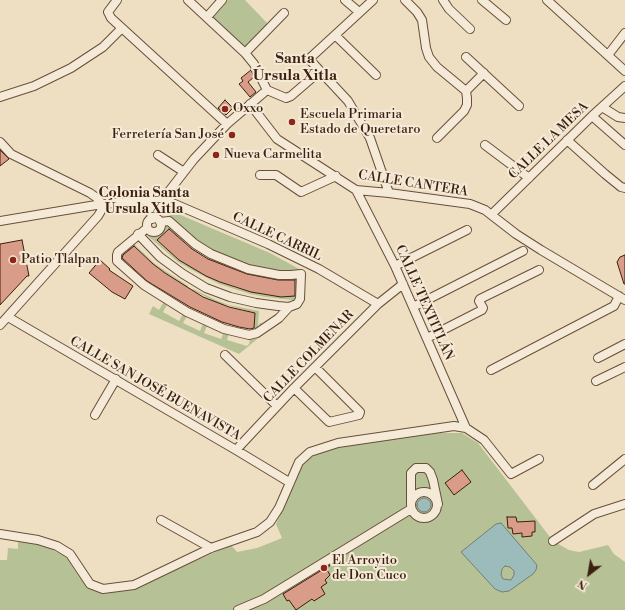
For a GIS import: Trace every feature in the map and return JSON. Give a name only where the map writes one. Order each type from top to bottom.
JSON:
[{"type":"street","points":[[117,0],[108,12],[111,18],[227,124]]},
{"type":"street","points":[[188,0],[245,53],[254,64],[267,90],[286,98],[291,96],[320,71]]},
{"type":"street","points":[[207,17],[222,0]]},
{"type":"street","points":[[345,0],[359,12]]},
{"type":"street","points":[[372,0],[308,59],[348,102],[370,138],[389,193]]},
{"type":"street","points":[[405,0],[417,12],[422,20],[426,48],[429,57],[437,67],[466,91],[467,105],[464,111],[437,138]]},
{"type":"street","points":[[443,0],[449,9],[470,29]]},
{"type":"street","points":[[482,0],[506,20]]},
{"type":"street","points":[[547,0],[625,71]]},
{"type":"street","points":[[245,53],[284,13]]},
{"type":"street","points":[[0,97],[34,86],[71,68],[103,47],[122,28]]},
{"type":"street","points":[[608,56],[625,33]]},
{"type":"street","points":[[335,35],[376,75]]},
{"type":"street","points":[[466,57],[519,106]]},
{"type":"street","points":[[466,91],[484,73]]},
{"type":"street","name":"CALLE LA MESA","points":[[492,214],[567,140],[625,86]]},
{"type":"street","points":[[0,221],[102,204],[163,199],[194,159],[227,124],[267,90]]},
{"type":"street","name":"CALLE CANTERA","points":[[250,104],[277,139],[356,190],[470,204],[485,210],[516,234],[622,298]]},
{"type":"street","points":[[602,107],[618,117],[625,118]]},
{"type":"street","points":[[592,116],[625,145]]},
{"type":"street","points":[[567,140],[605,174],[621,187],[625,188]]},
{"type":"street","points":[[0,142],[11,154],[90,193],[102,204],[101,211],[98,216],[0,325]]},
{"type":"street","points":[[485,145],[528,178]]},
{"type":"street","points":[[158,156],[184,172]]},
{"type":"street","points":[[260,174],[276,175],[301,192],[336,176]]},
{"type":"street","name":"CALLE TEXTITLÁN","points":[[356,190],[395,266],[466,428]]},
{"type":"street","name":"CALLE CARRIL","points":[[163,199],[281,250],[319,269],[378,304]]},
{"type":"street","points":[[147,228],[152,232],[156,232],[160,228],[149,200]]},
{"type":"street","points":[[138,234],[160,257],[183,274],[206,288],[230,297],[263,304],[289,306],[297,304],[300,299],[301,274],[279,275],[248,269],[211,254],[195,244],[169,221],[156,220],[147,223],[147,228],[138,234],[118,252],[116,255],[117,261],[144,285],[187,312],[224,328],[249,335],[257,334],[279,318],[289,306]]},
{"type":"street","points":[[395,266],[467,230]]},
{"type":"street","points":[[413,307],[523,251]]},
{"type":"street","points":[[427,338],[482,310],[483,308],[479,301],[480,298],[539,270]]},
{"type":"street","name":"CALLE COLMENAR","points":[[236,450],[294,388],[378,304],[403,284]]},
{"type":"street","points":[[491,370],[614,306],[622,298]]},
{"type":"street","name":"CALLE SAN JOSÉ BUENAVISTA","points":[[8,317],[116,379],[289,482]]},
{"type":"street","points":[[598,358],[625,344]]},
{"type":"street","points":[[224,355],[277,406]]},
{"type":"street","points":[[294,388],[329,422],[359,415],[360,412],[315,367]]},
{"type":"street","points":[[596,381],[625,367]]},
{"type":"street","points":[[95,414],[116,379]]},
{"type":"street","points":[[0,534],[38,540],[57,546],[70,554],[90,584],[103,589],[134,585],[211,548],[257,532],[270,522],[279,508],[299,462],[310,452],[338,443],[454,426],[466,428],[484,440],[512,474],[539,458]]},
{"type":"street","points":[[594,484],[625,459]]},
{"type":"street","points":[[416,468],[426,468],[430,472],[433,480],[438,504],[437,510],[430,517],[424,518],[414,514],[411,507],[411,473],[416,468]]},
{"type":"street","points":[[238,610],[264,599],[411,507],[415,495],[419,492],[424,491],[434,495],[438,504]]},
{"type":"street","points":[[553,541],[594,514],[625,504]]},
{"type":"street","points":[[161,520],[211,548]]},
{"type":"green space","points":[[226,0],[245,0],[268,24],[247,49],[211,16]]},
{"type":"green space","points":[[164,208],[270,253],[301,270],[292,272],[258,269],[205,248],[173,221]]},
{"type":"green space","points":[[163,225],[167,225],[226,264],[226,266],[202,254],[169,229],[157,241],[180,260],[220,282],[236,288],[266,295],[296,296],[296,299],[292,304],[292,300],[250,294],[219,284],[192,270],[178,262],[148,236],[149,234],[159,234]]},
{"type":"green space","points":[[134,244],[155,264],[188,286],[188,288],[153,264],[135,246],[120,258],[120,255]]},
{"type":"green space","points":[[193,289],[229,305],[259,311],[258,326],[260,323],[264,323],[253,332],[255,313],[216,302],[192,290]]},
{"type":"green space","points":[[163,303],[167,305],[163,312],[179,321],[183,314],[187,316],[183,323],[200,331],[203,324],[207,326],[204,333],[221,339],[224,332],[229,333],[227,340],[247,346],[250,339],[261,336],[239,354],[149,314],[153,306],[159,310]]},
{"type":"green space","points":[[424,433],[462,433],[478,443],[553,541],[569,550],[579,552],[608,545],[614,554],[625,562],[625,610],[0,610],[0,560],[7,560],[8,548],[18,549],[18,541],[45,546],[66,557],[79,577],[89,588],[103,594],[135,588],[231,545],[237,552],[257,548],[282,538],[276,524],[302,466],[312,456],[341,446]]},
{"type":"water","points":[[424,498],[429,500],[431,505],[429,510],[424,512],[419,510],[417,505],[419,500]]},
{"type":"water","points":[[501,523],[537,565],[533,574],[509,591],[502,592],[495,589],[461,552],[496,524]],"holes":[[[505,566],[510,567],[514,571],[514,575],[511,580],[503,579],[501,575],[502,569]]]},
{"type":"building","points":[[251,70],[254,77],[248,82],[256,92],[250,97],[239,84],[243,81],[241,78]]},
{"type":"building","name":"Oxxo","points":[[225,100],[233,108],[226,115],[218,108]]},
{"type":"building","points":[[0,150],[9,159],[0,166]]},
{"type":"building","points":[[169,229],[192,249],[208,259],[247,274],[278,280],[295,280],[295,296],[281,297],[251,292],[206,276],[179,260],[157,240]]},
{"type":"building","name":"Patio Tlalpan","points":[[22,240],[29,276],[27,276],[0,305],[0,244]]},
{"type":"building","points":[[134,246],[165,273],[203,297],[229,307],[255,313],[254,328],[250,329],[239,327],[222,322],[190,307],[147,281],[122,258],[123,255]]},
{"type":"building","points":[[625,255],[624,284],[617,262],[620,257]]},
{"type":"building","points":[[100,260],[110,269],[109,270],[133,286],[125,299],[112,292],[89,273]]},
{"type":"building","points":[[462,470],[471,482],[454,495],[445,483]]},
{"type":"building","points":[[507,517],[516,517],[517,522],[535,521],[535,532],[532,532],[532,536],[522,537],[522,533],[513,534],[512,528],[508,528]]},
{"type":"building","points":[[330,565],[327,570],[330,575],[325,580],[327,583],[321,587],[325,594],[314,601],[312,599],[296,610],[289,600],[287,601],[283,594]]},
{"type":"place","name":"Oxxo","points":[[225,109]]},
{"type":"place","name":"Escuela Primaria Estado de Queretaro","points":[[292,122]]},
{"type":"place","name":"Ferretería San José","points":[[232,135]]},
{"type":"place","name":"Nueva Carmelita","points":[[216,155]]},
{"type":"place","name":"Patio Tlalpan","points":[[13,260]]},
{"type":"place","name":"El Arroyito de Don Cuco","points":[[324,568]]},
{"type":"district","name":"Santa Úrsula Xitla","points":[[295,68]]},
{"type":"district","name":"Colonia Santa Úrsula Xitla","points":[[144,202]]}]
